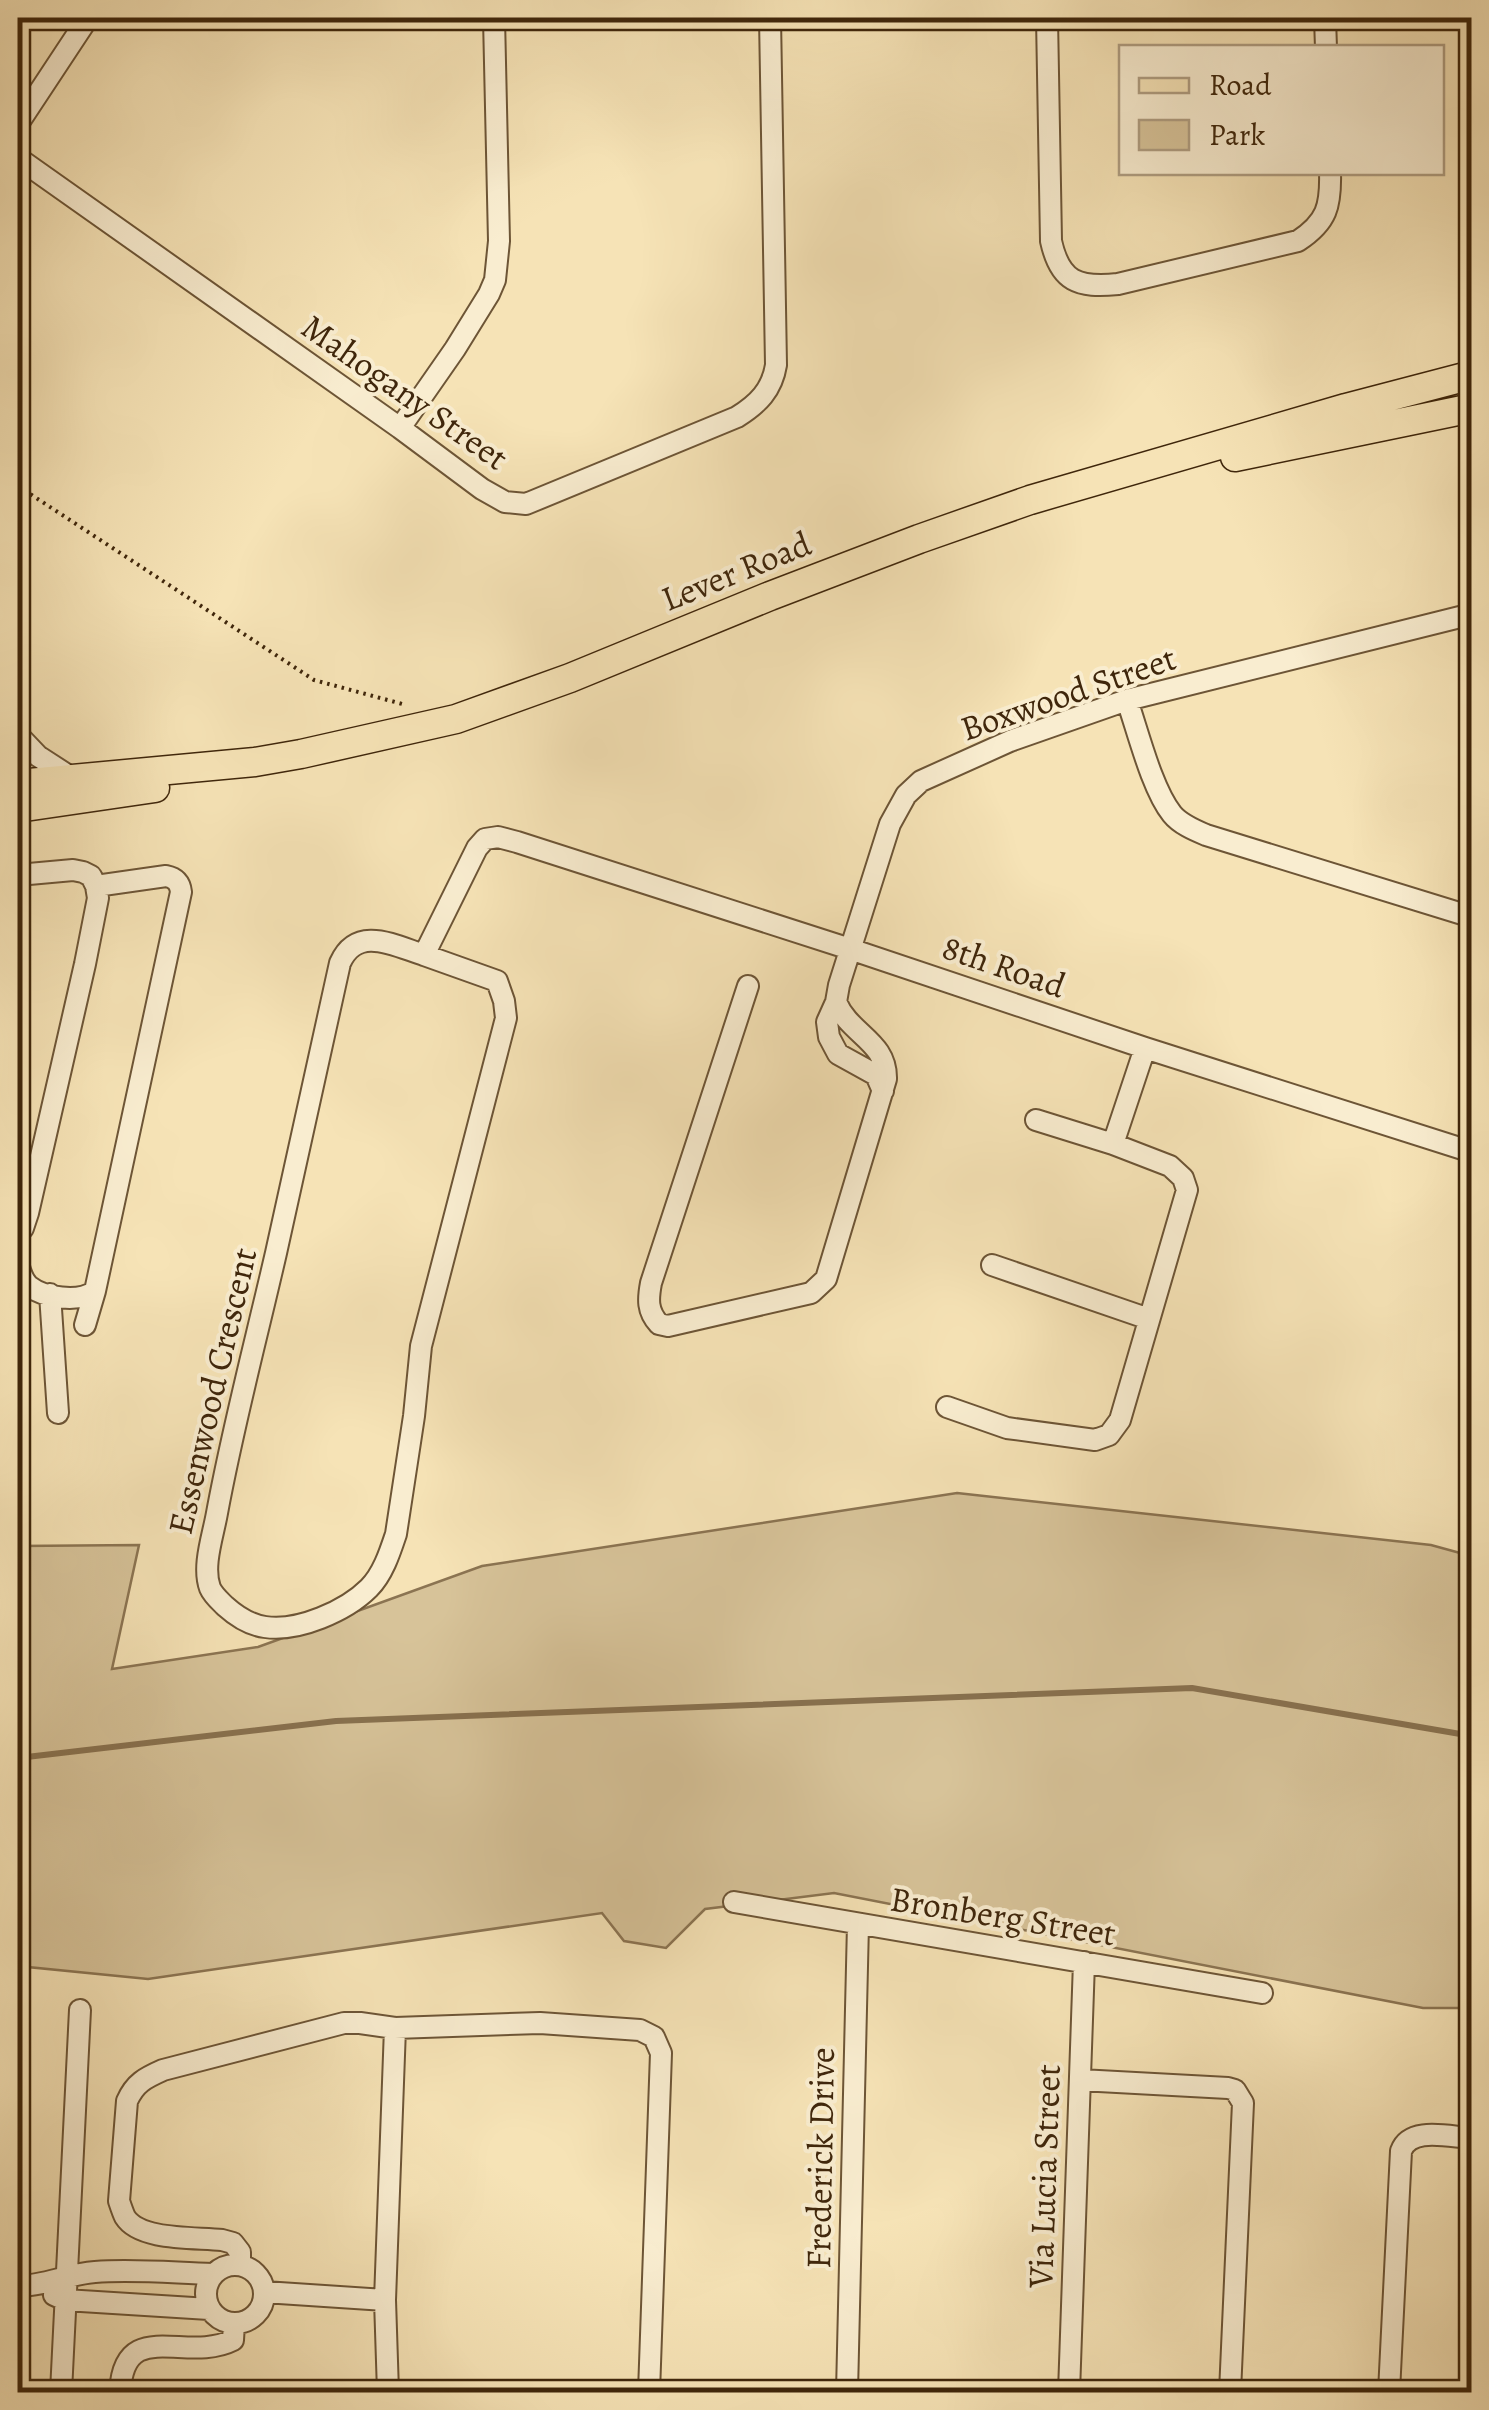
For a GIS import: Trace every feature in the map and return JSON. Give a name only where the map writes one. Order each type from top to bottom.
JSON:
[{"type":"main road","name":"Lever Road","points":[[18,784],[255,762],[456,719],[570,678],[919,539],[1030,500],[1472,375]]},
{"type":"main road","name":"Lever Road","points":[[18,808],[274,770],[470,724],[612,674],[870,570],[1022,514],[1218,461],[1472,408]]},
{"type":"street","points":[[18,124],[88,18]]},
{"type":"street","points":[[400,428],[455,349],[496,280],[499,241],[494,18]]},
{"type":"street","name":"Mahogany Street","points":[[18,158],[482,489],[505,502],[526,504],[737,417],[755,406],[774,380],[770,18]]},
{"type":"street","points":[[1047,18],[1051,241],[1055,259],[1065,274],[1095,286],[1118,284],[1298,241],[1323,220],[1330,175]]},
{"type":"street","points":[[1326,18],[1326,45]]},
{"type":"street","name":"Boxwood Street","points":[[883,1091],[876,1075],[844,1058],[833,1047],[827,1022],[890,824],[914,786],[1010,741],[1128,700],[1472,614]]},
{"type":"street","points":[[1128,700],[1157,786],[1172,814],[1190,828],[1472,916]]},
{"type":"street","points":[[18,735],[38,756],[72,778]]},
{"type":"street","name":"8th Road","points":[[424,955],[482,842],[498,837],[1472,1152]]},
{"type":"street","points":[[18,875],[72,870],[91,876],[98,898],[28,1214],[18,1234]]},
{"type":"street","points":[[84,1325],[181,892],[176,879],[166,876],[96,886]]},
{"type":"street","name":"Essenwood Crescent","points":[[362,941],[389,944],[424,955],[496,981],[506,1018],[421,1346],[396,1534],[374,1584],[362,1595],[331,1614],[307,1622],[266,1627],[232,1612],[218,1600],[210,1588],[208,1561],[340,963],[350,946],[362,941]]},
{"type":"street","points":[[748,986],[651,1283],[648,1302],[658,1324],[683,1324],[811,1293],[829,1273],[886,1080],[884,1059],[876,1046],[842,1016],[836,1002]]},
{"type":"street","points":[[1114,1144],[1145,1048]]},
{"type":"street","points":[[947,1407],[1006,1428],[1084,1439],[1109,1435],[1120,1420],[1187,1190],[1184,1178],[1177,1170],[1114,1144],[1036,1120]]},
{"type":"street","points":[[18,1263],[30,1288],[81,1298],[94,1291]]},
{"type":"street","points":[[992,1265],[1149,1319]]},
{"type":"street","points":[[50,1294],[58,1413]]},
{"type":"street","name":"Bronberg Street","points":[[734,1902],[1262,1993]]},
{"type":"street","name":"Frederick Drive","points":[[847,2392],[858,1924]]},
{"type":"street","name":"Via Lucia Street","points":[[1069,2392],[1084,1962]]},
{"type":"street","points":[[61,2392],[80,2010]]},
{"type":"street","points":[[240,2265],[240,2252],[232,2243],[147,2233],[124,2216],[120,2201],[127,2100],[140,2080],[163,2070],[354,2022],[395,2028],[540,2023],[640,2030],[654,2037],[661,2053],[662,2080],[649,2392]]},
{"type":"street","points":[[388,2392],[385,2300],[395,2028]]},
{"type":"street","points":[[1080,2080],[1228,2088],[1240,2095],[1243,2103],[1230,2392]]},
{"type":"street","points":[[1389,2392],[1401,2151],[1404,2143],[1416,2136],[1472,2138]]},
{"type":"street","points":[[230,2265],[240,2265],[256,2274],[264,2292],[259,2311],[234,2324],[224,2322],[209,2310],[65,2300],[26,2286],[97,2272],[213,2274],[230,2265]]},
{"type":"street","points":[[131,2304],[133,2272]]},
{"type":"street","points":[[209,2310],[206,2291],[213,2274]]},
{"type":"street","points":[[264,2292],[385,2300]]},
{"type":"street","points":[[120,2392],[124,2365],[131,2356],[151,2348],[220,2346],[233,2340],[234,2324]]},
{"type":"path","points":[[18,486],[314,680],[456,719]]},
{"type":"green space","points":[[957,1493],[1431,1545],[1471,1556],[1471,2008],[1423,2008],[834,1893],[705,1909],[666,1948],[624,1941],[602,1913],[148,1979],[18,1966],[18,1546],[139,1545],[112,1669],[258,1647],[482,1566]]},
{"type":"waterway","points":[[18,1758],[336,1721],[1192,1688],[1472,1736]]}]
